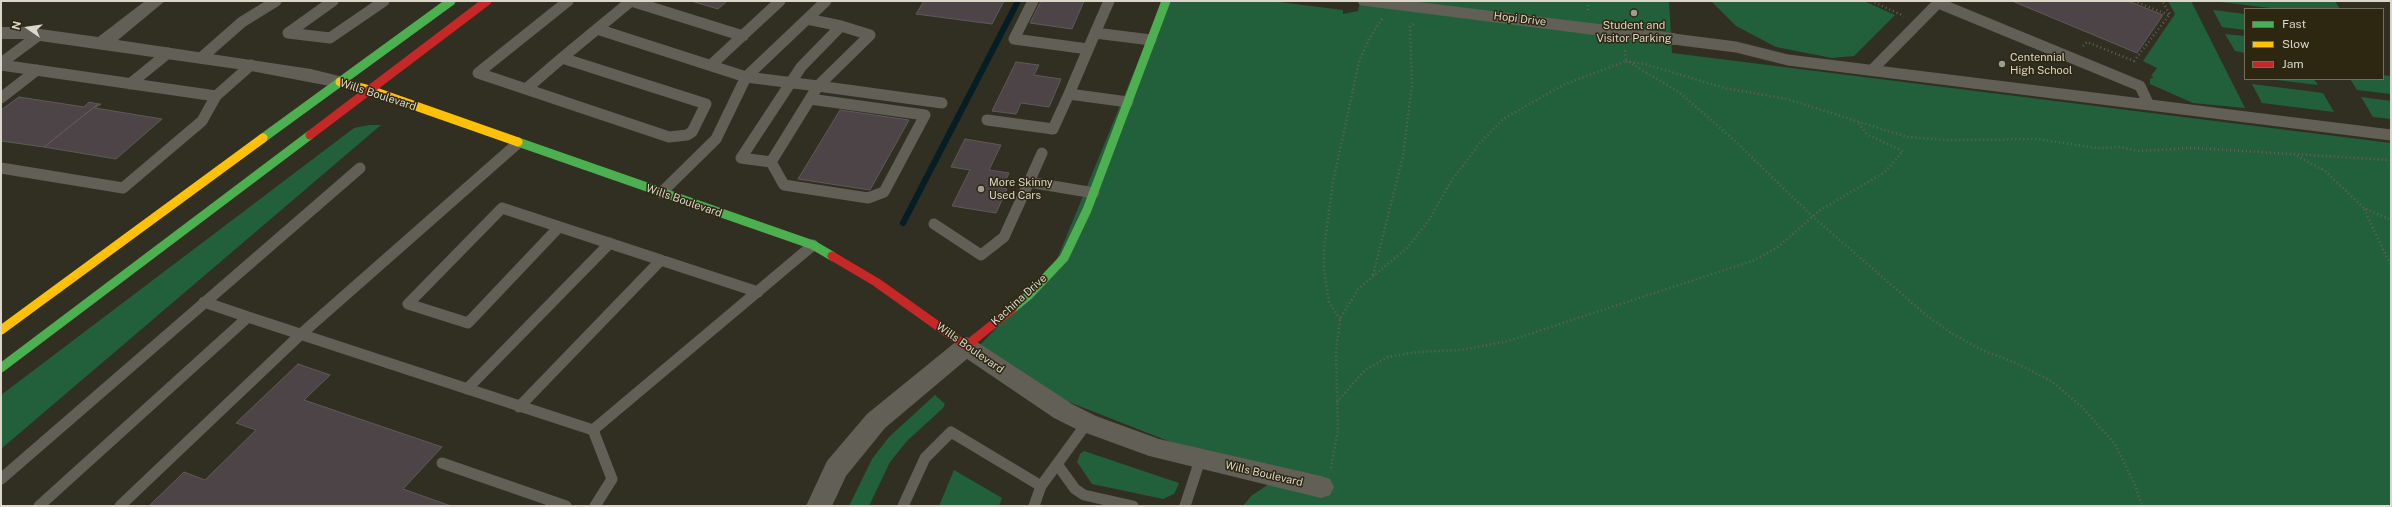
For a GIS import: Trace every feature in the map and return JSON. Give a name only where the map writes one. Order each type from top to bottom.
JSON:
[{"type":"main road","points":[[1,330],[451,1]]},
{"type":"main road","points":[[1,368],[487,1]]},
{"type":"main road","name":"Kachina Drive","points":[[966,346],[1029,295],[1064,258],[1094,192],[1166,1]]},
{"type":"main road","name":"Wills Boulevard","points":[[340,82],[370,90],[813,245],[876,282],[966,346]]},
{"type":"street","points":[[102,44],[156,1]]},
{"type":"street","name":"Hopi Drive","points":[[1366,1],[1434,8],[1673,39]]},
{"type":"street","name":"Wills Boulevard","points":[[1,33],[39,35],[168,53],[311,75],[340,82]]},
{"type":"street","name":"Wills Boulevard","points":[[966,346],[1063,411],[1087,423],[1158,449],[1321,488]]},
{"type":"street","name":"Kachina Drive","points":[[819,506],[836,469],[876,421],[966,346]]},
{"type":"lane","points":[[201,58],[242,22],[276,1]]},
{"type":"lane","points":[[333,1],[288,33],[330,38],[384,1]]},
{"type":"lane","points":[[562,58],[706,104],[692,132],[687,135],[669,137],[478,72],[568,1]]},
{"type":"lane","points":[[526,89],[631,1],[743,36]]},
{"type":"lane","points":[[711,65],[780,1]]},
{"type":"lane","points":[[661,193],[716,139],[743,87],[746,77],[826,1]]},
{"type":"lane","points":[[1033,1],[1014,39],[1088,49]]},
{"type":"lane","points":[[987,120],[1054,129],[1109,1]]},
{"type":"lane","points":[[1873,69],[1939,2],[2140,86],[2149,105]]},
{"type":"lane","points":[[771,162],[818,86],[870,35],[841,26],[807,19]]},
{"type":"lane","points":[[771,162],[741,158],[801,67],[841,26]]},
{"type":"lane","points":[[597,30],[746,77],[942,103]]},
{"type":"lane","points":[[1095,33],[1151,40]]},
{"type":"lane","points":[[1,64],[39,35]]},
{"type":"lane","points":[[1673,39],[1736,47],[1788,60],[1873,69],[2391,135]]},
{"type":"lane","points":[[130,84],[168,53]]},
{"type":"lane","points":[[1,64],[216,96]]},
{"type":"lane","points":[[1,168],[123,188],[202,121],[216,96],[251,65]]},
{"type":"lane","points":[[1,98],[37,70]]},
{"type":"lane","points":[[1069,94],[1128,102]]},
{"type":"lane","points":[[771,162],[784,185],[868,198],[884,192],[925,115],[810,99]]},
{"type":"lane","points":[[120,506],[300,335],[518,143]]},
{"type":"lane","points":[[934,224],[981,255],[1004,237],[1042,153]]},
{"type":"lane","points":[[1,479],[360,168]]},
{"type":"lane","points":[[1029,182],[1094,192]]},
{"type":"lane","points":[[559,227],[468,324],[408,304],[502,208],[758,292]]},
{"type":"lane","points":[[467,390],[610,243]]},
{"type":"lane","points":[[593,430],[813,245]]},
{"type":"lane","points":[[519,406],[661,260]]},
{"type":"lane","points":[[204,302],[467,390],[593,430]]},
{"type":"lane","points":[[39,506],[248,317]]},
{"type":"lane","points":[[1034,506],[1041,486],[1087,423]]},
{"type":"lane","points":[[593,430],[612,479],[595,506]]},
{"type":"lane","points":[[903,506],[925,458],[951,432],[1041,486]]},
{"type":"lane","points":[[1185,506],[1200,460]]},
{"type":"lane","points":[[442,463],[566,506]]},
{"type":"lane","points":[[1057,464],[1075,490],[1084,495],[1133,506]]},
{"type":"path","points":[[1871,1],[1919,23]]},
{"type":"path","points":[[2134,1],[2169,15]]},
{"type":"path","points":[[2162,1],[2169,15]]},
{"type":"path","points":[[1340,320],[1329,302],[1324,271],[1324,249],[1333,182],[1359,62],[1379,21],[1398,5]]},
{"type":"path","points":[[1373,275],[1393,202],[1403,156],[1412,85],[1410,27],[1434,8]]},
{"type":"path","points":[[2077,44],[2083,47],[2087,42],[2134,61],[2169,15]]},
{"type":"path","points":[[1623,33],[1626,61]]},
{"type":"path","points":[[1626,61],[1680,93],[1735,141],[1812,216],[1926,315],[1951,333],[1982,350],[2051,381],[2081,406],[2115,444],[2135,485],[2142,506]]},
{"type":"path","points":[[1321,488],[1333,465],[1338,430],[1336,351],[1340,320],[1358,289],[1408,247],[1429,220],[1450,183],[1480,143],[1503,119],[1563,85],[1626,61],[1644,64],[1725,88],[1787,99],[1858,123],[1907,137],[1926,139],[2037,139],[2097,148],[2121,147],[2138,151],[2192,148],[2391,160]]},
{"type":"path","points":[[1337,402],[1365,370],[1388,357],[1417,352],[1461,350],[1505,342],[1546,330],[1623,302],[1755,260],[1778,247],[1812,216],[1835,200],[1865,185],[1885,172],[1903,151],[1868,135],[1858,123]]},
{"type":"path","points":[[2297,155],[2326,171],[2364,208],[2391,220]]},
{"type":"path","points":[[2364,208],[2391,266]]},
{"type":"green space","points":[[1163,1],[1271,1],[1343,10],[1343,14],[1358,11],[1360,1],[1669,1],[1672,53],[2391,143],[2391,506],[1243,506],[1251,496],[1272,482],[1036,389],[979,346],[1053,269]]},
{"type":"green space","points":[[1711,1],[1864,1],[1895,15],[1854,56],[1832,58],[1776,47],[1736,26]]},
{"type":"green space","points":[[2168,1],[2191,1],[2245,108],[2193,103],[2150,84],[2150,79],[2154,77],[2151,76],[2157,68],[2143,61],[2175,14]]},
{"type":"green space","points":[[2212,1],[2335,1],[2339,8],[2271,8]]},
{"type":"green space","points":[[2213,10],[2244,14],[2244,30],[2222,27]]},
{"type":"green space","points":[[2225,34],[2244,36],[2244,53],[2235,51]]},
{"type":"green space","points":[[2384,75],[2391,76],[2391,94],[2357,90],[2351,80],[2384,80]]},
{"type":"green space","points":[[2276,80],[2315,80],[2318,85]]},
{"type":"green space","points":[[2252,84],[2323,93],[2334,112],[2262,103]]},
{"type":"green space","points":[[2361,97],[2391,101],[2391,119],[2373,117]]},
{"type":"green space","points":[[369,125],[381,125],[1,449],[1,395],[354,128]]},
{"type":"green space","points":[[935,395],[945,404],[943,408],[907,441],[890,462],[869,506],[849,506],[872,459],[889,437]]},
{"type":"green space","points":[[1084,451],[1179,483],[1174,494],[1163,499],[1092,484],[1077,462],[1080,454]]},
{"type":"green space","points":[[954,470],[1002,498],[999,506],[939,506]]},
{"type":"building","points":[[691,1],[727,1],[718,9]]},
{"type":"building","points":[[924,1],[1004,1],[992,24],[916,14]]},
{"type":"building","points":[[1041,1],[1084,1],[1072,29],[1030,23]]},
{"type":"building","points":[[2012,1],[2128,1],[2163,15],[2137,53]]},
{"type":"building","points":[[1016,62],[1039,65],[1034,75],[1061,79],[1049,107],[1021,103],[1016,114],[992,111]]},
{"type":"building","points":[[19,97],[84,107],[89,102],[98,104],[44,147],[1,141],[1,110]]},
{"type":"building","points":[[98,104],[101,104],[95,108],[162,119],[116,159],[44,147]]},
{"type":"building","points":[[840,110],[909,120],[870,190],[798,179]]},
{"type":"building","points":[[965,139],[1001,145],[989,170],[1009,173],[1002,188],[1007,189],[996,213],[952,206],[970,170],[951,167]]},
{"type":"building","points":[[298,364],[330,375],[304,400],[442,447],[403,489],[451,506],[149,506],[184,472],[205,480],[256,430],[236,423]]},
{"type":"waterway","points":[[903,223],[1018,1]]},
{"type":"traffic: fast","points":[[263,138],[451,1]]},
{"type":"traffic: fast","points":[[1012,309],[1029,295],[1064,258],[1087,210],[1166,1]]},
{"type":"traffic: fast","points":[[1,368],[310,135]]},
{"type":"traffic: fast","points":[[518,142],[813,245],[832,256]]},
{"type":"traffic: slow","points":[[340,82],[370,90],[518,142]]},
{"type":"traffic: slow","points":[[1,330],[263,138]]},
{"type":"traffic: jam","points":[[310,135],[487,1]]},
{"type":"traffic: jam","points":[[832,256],[876,282],[966,346],[1012,309]]},
{"type":"place","name":"Student and Visitor Parking","points":[[1634,13]]},
{"type":"place","name":"Centennial High School","points":[[2002,64]]},
{"type":"place","name":"More Skinny Used Cars","points":[[981,189]]}]
